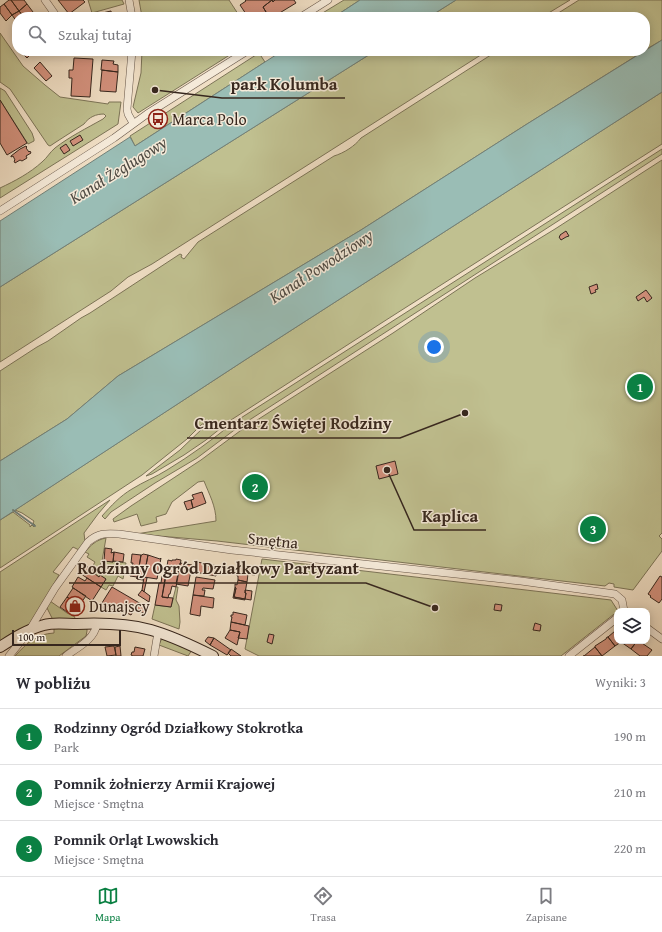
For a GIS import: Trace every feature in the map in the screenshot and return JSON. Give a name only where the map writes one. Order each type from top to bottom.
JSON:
[{"type":"street","points":[[45,0],[53,12]]},
{"type":"street","points":[[129,0],[131,12]]},
{"type":"street","points":[[309,12],[328,0]]},
{"type":"street","points":[[132,56],[127,109],[133,123]]},
{"type":"street","points":[[0,211],[114,138],[133,123],[239,56]]},
{"type":"street","name":"Smętna","points":[[29,631],[55,588],[88,542],[94,536],[101,534],[119,534],[232,550],[524,582],[615,594],[622,600],[623,608]]},
{"type":"street","points":[[569,656],[614,620]]},
{"type":"street","points":[[0,647],[18,635],[47,624],[97,624],[138,627],[158,632],[194,646],[213,656]]},
{"type":"street","points":[[66,656],[93,635],[97,624]]},
{"type":"street","points":[[650,630],[662,639]]},
{"type":"street","points":[[9,656],[29,631]]},
{"type":"street","points":[[154,656],[158,632]]},
{"type":"green space","points":[[88,0],[122,0],[124,4],[96,12],[92,12]]},
{"type":"green space","points":[[139,0],[229,0],[237,12],[141,12]]},
{"type":"green space","points":[[344,0],[360,0],[342,12],[324,12]]},
{"type":"green space","points":[[456,0],[570,0],[550,12],[437,12]]},
{"type":"green space","points":[[579,0],[662,0],[662,40],[650,47],[650,12],[560,12]]},
{"type":"green space","points":[[0,33],[12,50],[12,56],[16,56],[23,66],[60,97],[108,104],[109,102],[121,102],[118,124],[0,198],[0,188],[17,180],[42,162],[60,144],[106,116],[104,114],[93,116],[84,124],[50,146],[10,89],[0,82]]},
{"type":"green space","points":[[142,56],[228,56],[138,113],[133,107],[141,73]]},
{"type":"green space","points":[[254,56],[261,56],[265,62],[135,146],[130,136]]},
{"type":"green space","points":[[367,56],[479,56],[152,264],[128,277],[111,291],[0,362],[0,287]]},
{"type":"green space","points":[[489,56],[636,56],[361,230],[118,376],[67,419],[0,461],[0,371],[180,254],[184,259],[198,242],[334,156],[349,149],[361,138]]},
{"type":"green space","points":[[0,88],[5,91],[32,133],[34,141],[28,144],[0,100]]},
{"type":"green space","points":[[662,92],[662,144],[231,420],[184,455],[146,476],[180,450],[203,428],[204,423],[187,439],[142,475],[0,568],[0,520],[13,512],[30,525],[30,527],[32,525],[34,527],[34,521],[15,510]]},
{"type":"green space","points":[[662,149],[662,154],[237,428],[197,458],[111,512],[105,519],[102,516],[116,501],[128,492],[176,465],[233,423]]},
{"type":"green space","points":[[662,160],[662,533],[659,536],[662,539],[662,551],[633,590],[614,587],[614,584],[609,583],[605,586],[217,541],[136,534],[216,521],[214,505],[204,481],[198,482],[172,502],[166,514],[156,517],[157,522],[141,526],[137,514],[114,522],[113,519],[131,506],[201,460],[240,431],[393,333],[475,278],[555,229]]},
{"type":"green space","points":[[110,500],[84,533],[85,542],[79,550],[73,547],[53,572],[59,575],[33,620],[28,625],[0,641],[0,572]]},
{"type":"green space","points":[[106,538],[100,565],[101,566],[104,561],[126,563],[123,579],[118,576],[113,586],[109,585],[106,590],[101,587],[106,579],[100,576],[99,577],[95,574],[96,572],[91,569],[95,562],[87,557],[89,554],[85,552],[94,543]]},
{"type":"green space","points":[[262,559],[611,600],[616,608],[614,608],[614,614],[561,656],[259,656],[245,649]]},
{"type":"green space","points":[[176,587],[178,587],[176,600],[179,606],[179,629],[152,619],[155,605],[171,607]]},
{"type":"green space","points":[[50,601],[75,617],[74,619],[53,620],[46,606]]},
{"type":"green space","points":[[54,628],[85,628],[87,631],[86,636],[59,656],[15,656],[37,637],[54,633]]},
{"type":"green space","points":[[163,639],[192,650],[188,656],[159,645]]},
{"type":"water","points":[[360,0],[456,0],[437,12],[342,12]]},
{"type":"water","name":"Kanał Powodziowy","points":[[662,40],[662,92],[245,360],[0,520],[0,461],[67,419],[118,376],[361,230],[636,56],[650,56],[650,47]]},
{"type":"water","name":"Kanał Żeglugowy","points":[[274,56],[367,56],[0,287],[0,221],[130,137],[135,146]]},
{"type":"building","points":[[11,0],[19,11],[12,12],[12,15],[4,4]]},
{"type":"building","points":[[11,0],[24,0],[27,4],[19,11]]},
{"type":"building","points":[[58,0],[83,0],[85,2],[72,12],[67,12]]},
{"type":"building","points":[[245,0],[272,0],[263,7],[266,12],[245,12],[240,5],[246,1]]},
{"type":"building","points":[[272,0],[273,2],[275,0],[294,0],[296,3],[281,12],[266,12],[263,7]]},
{"type":"building","points":[[4,4],[12,15],[6,21],[0,13],[0,7]]},
{"type":"building","points":[[27,4],[33,12],[20,12],[19,11]]},
{"type":"building","points":[[74,58],[93,59],[90,97],[71,96],[72,78],[69,78],[69,70],[73,70]]},
{"type":"building","points":[[102,60],[114,61],[113,64],[118,65],[118,72],[101,70]]},
{"type":"building","points":[[40,62],[52,76],[46,81],[34,68]]},
{"type":"building","points":[[102,70],[118,72],[116,92],[100,91]]},
{"type":"building","points":[[0,100],[27,143],[7,155],[0,143]]},
{"type":"building","points":[[80,135],[83,140],[73,146],[70,141]]},
{"type":"building","points":[[66,144],[70,150],[64,154],[60,148]]},
{"type":"building","points":[[26,146],[31,153],[26,156],[27,158],[15,163],[13,156],[11,156]]},
{"type":"building","points":[[566,231],[569,236],[561,240],[559,237],[560,235]]},
{"type":"building","points":[[597,284],[598,289],[595,290],[596,292],[591,294],[589,287]]},
{"type":"building","points":[[646,290],[652,298],[647,302],[644,297],[638,301],[636,297]]},
{"type":"building","points":[[395,461],[398,474],[379,479],[376,466]]},
{"type":"building","points":[[202,492],[206,503],[193,508],[191,500],[194,499],[192,495]]},
{"type":"building","points":[[191,500],[193,508],[187,510],[184,502]]},
{"type":"building","points":[[105,548],[112,549],[111,553],[114,552],[113,562],[104,561]]},
{"type":"building","points":[[114,552],[124,554],[123,562],[113,561]]},
{"type":"building","points":[[132,554],[141,555],[137,579],[137,577],[130,576],[133,563],[131,563]]},
{"type":"building","points":[[141,555],[148,555],[143,580],[137,579]]},
{"type":"building","points":[[148,555],[161,558],[157,579],[144,577]]},
{"type":"building","points":[[176,559],[181,560],[176,587],[172,586],[168,598],[162,597],[168,560],[172,561]]},
{"type":"building","points":[[197,562],[208,564],[208,566],[212,567],[213,565],[218,566],[216,576],[195,572]]},
{"type":"building","points":[[180,563],[192,565],[188,586],[176,584]]},
{"type":"building","points":[[241,565],[256,568],[255,575],[248,574],[247,582],[238,580],[237,573],[239,574]]},
{"type":"building","points":[[86,566],[96,572],[95,574],[99,577],[100,575],[106,579],[101,587],[81,574]]},
{"type":"building","points":[[162,576],[166,576],[162,597],[173,598],[171,607],[155,605],[159,583],[161,583]]},
{"type":"building","points":[[660,576],[662,577],[662,599],[659,603],[648,594]]},
{"type":"building","points":[[78,577],[85,581],[87,578],[101,587],[92,601],[72,587]]},
{"type":"building","points":[[144,577],[147,578],[144,592],[142,590]]},
{"type":"building","points":[[196,577],[215,580],[213,589],[203,588],[202,590],[205,590],[204,596],[193,595]]},
{"type":"building","points":[[238,580],[247,582],[245,599],[234,597],[236,588],[235,584],[237,585]]},
{"type":"building","points":[[112,587],[148,608],[145,614],[135,608],[131,615],[126,614],[117,608],[115,611],[107,606],[105,609],[100,606]]},
{"type":"building","points":[[235,587],[234,597],[245,600],[233,598]]},
{"type":"building","points":[[73,588],[86,596],[80,604],[67,597]]},
{"type":"building","points":[[142,590],[150,596],[149,602],[138,595]]},
{"type":"building","points":[[245,590],[252,591],[251,600],[245,599]]},
{"type":"building","points":[[193,595],[214,598],[213,608],[201,606],[200,616],[190,614]]},
{"type":"building","points":[[67,597],[78,605],[73,612],[67,612],[60,607]]},
{"type":"building","points":[[495,604],[502,605],[501,611],[494,610]]},
{"type":"building","points":[[233,612],[247,615],[245,625],[231,622],[231,615],[233,615]]},
{"type":"building","points":[[231,622],[249,626],[247,639],[238,638],[240,632],[230,630]]},
{"type":"building","points":[[535,623],[541,625],[540,631],[533,630]]},
{"type":"building","points":[[230,630],[240,632],[237,645],[225,638]]},
{"type":"building","points":[[614,632],[614,644],[618,644],[615,646],[608,637]]},
{"type":"building","points":[[269,634],[274,635],[272,644],[267,642]]},
{"type":"building","points":[[208,637],[214,638],[210,645],[205,641]]},
{"type":"building","points":[[607,637],[615,646],[602,656],[595,646]]},
{"type":"building","points":[[214,638],[231,650],[227,655],[210,645]]},
{"type":"building","points":[[624,644],[635,644],[631,649]]},
{"type":"building","points":[[635,644],[643,644],[652,650],[647,656],[640,656],[631,649]]},
{"type":"building","points":[[114,646],[116,655],[107,656],[105,647]]},
{"type":"building","points":[[120,646],[121,656],[116,656],[115,647]]},
{"type":"building","points":[[135,647],[145,649],[143,656],[131,655],[132,652],[134,652]]},
{"type":"building","points":[[595,647],[602,656],[584,656]]},
{"type":"building","points":[[231,649],[241,656],[231,656],[228,653]]},
{"type":"waterway","points":[[13,510],[35,526]]},
{"type":"place","name":"park Kolumba","points":[[155,90]]},
{"type":"place","name":"Marca Polo","points":[[158,119]]},
{"type":"place","name":"Rodzinny Ogród Działkowy Stokrotka","points":[[640,387]]},
{"type":"place","name":"Cmentarz Świętej Rodziny","points":[[465,413]]},
{"type":"place","name":"Kaplica","points":[[387,470]]},
{"type":"place","name":"Pomnik żołnierzy Armii Krajowej","points":[[255,487]]},
{"type":"place","name":"Pomnik Orląt Lwowskich","points":[[593,529]]},
{"type":"place","name":"Dunajscy","points":[[75,606]]},
{"type":"place","name":"Rodzinny Ogród Działkowy Partyzant","points":[[435,608]]}]
